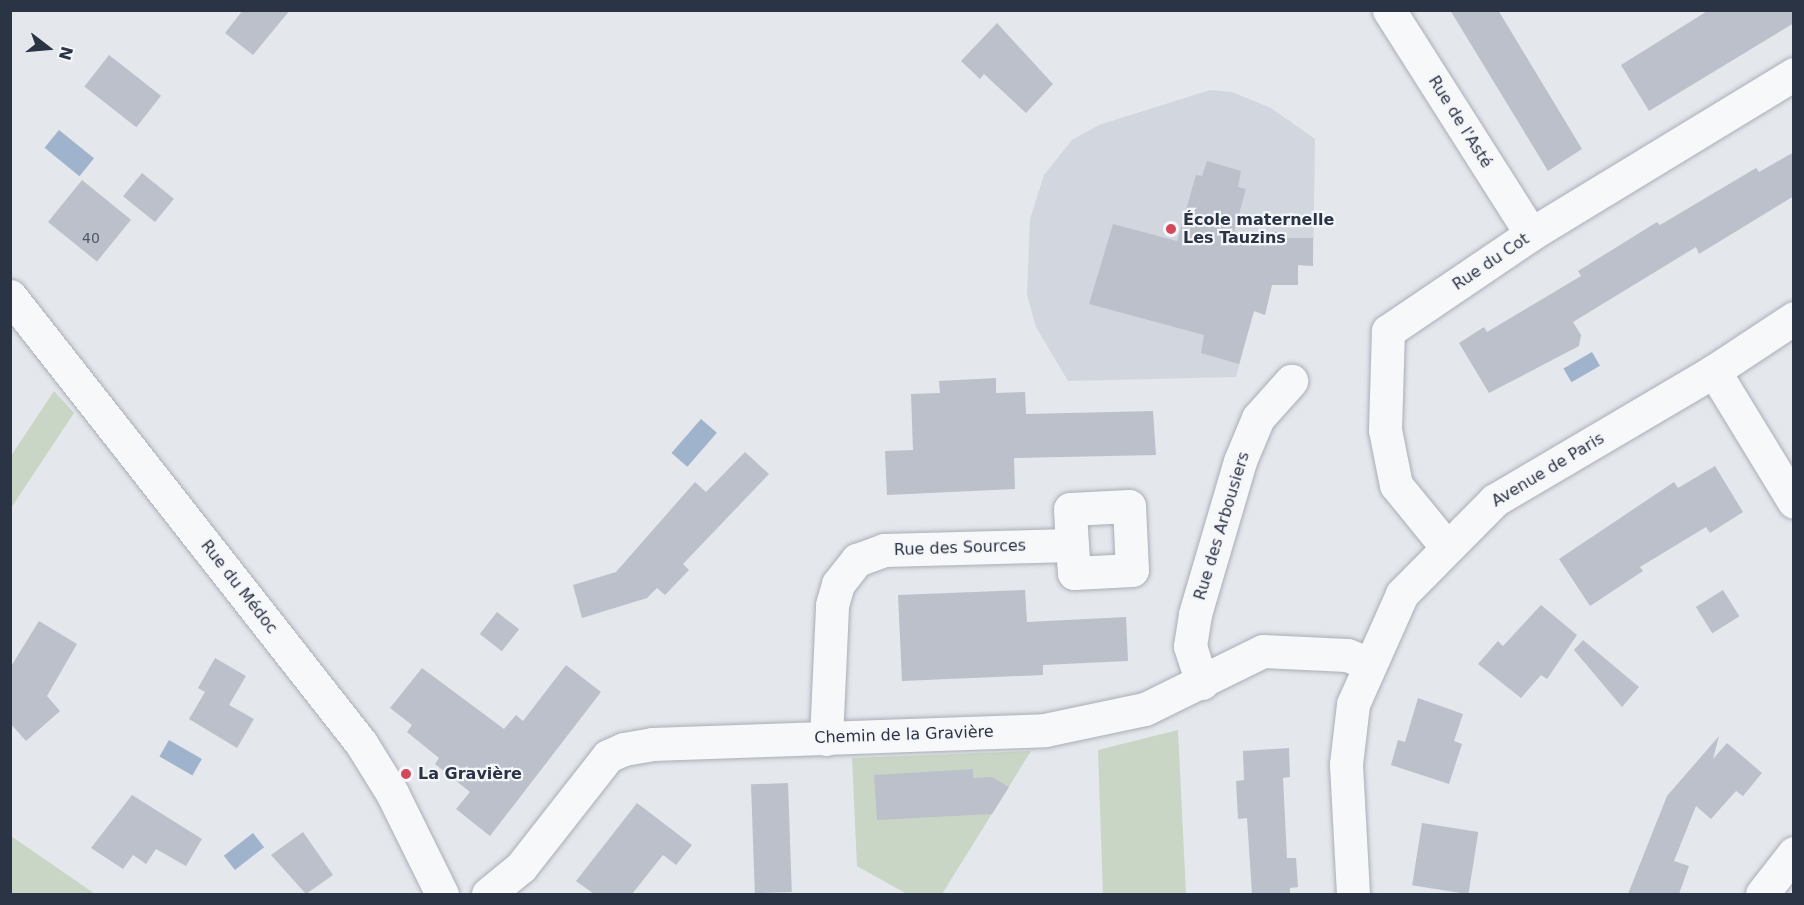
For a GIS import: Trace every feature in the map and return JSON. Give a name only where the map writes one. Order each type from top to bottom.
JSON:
[{"type":"street","name":"Rue de l'Asté","points":[[1389,10],[1531,234]]},
{"type":"street","name":"Rue du Cot","points":[[1445,545],[1396,485],[1385,430],[1388,332],[1531,234],[1794,74]]},
{"type":"street","name":"Rue du Médoc","points":[[10,296],[361,743],[392,793],[442,894]]},
{"type":"street","name":"Avenue de Paris","points":[[1353,894],[1346,764],[1353,704],[1368,663],[1402,594],[1445,545],[1495,500],[1714,370],[1794,318]]},
{"type":"street","points":[[1714,370],[1794,502]]},
{"type":"street","name":"Rue des Arbousiers","points":[[1202,683],[1190,646],[1195,614],[1240,461],[1258,417],[1291,381]]},
{"type":"street","name":"Rue des Sources","points":[[826,739],[832,605],[838,584],[857,560],[884,550],[1072,545]]},
{"type":"street","name":"Chemin de la Gravière","points":[[488,894],[521,867],[608,756],[652,744],[1045,730],[1145,709],[1202,683],[1263,651],[1347,655],[1368,663]]},
{"type":"street","points":[[1762,894],[1794,853]]},
{"type":"shaded area","name":"École maternelle Les Tauzins","points":[[1210,90],[1232,92],[1271,108],[1315,139],[1313,266],[1298,265],[1298,285],[1272,285],[1265,315],[1254,311],[1236,377],[1068,381],[1036,327],[1027,295],[1030,219],[1044,175],[1072,140],[1099,125]]},
{"type":"green space","points":[[54,391],[74,413],[11,508],[11,456]]},
{"type":"green space","points":[[1178,730],[1186,894],[1103,894],[1098,750]]},
{"type":"green space","points":[[1031,751],[942,894],[907,894],[857,866],[852,758]]},
{"type":"green space","points":[[11,836],[95,894],[11,894]]},
{"type":"water","points":[[59,130],[94,158],[79,176],[45,148]]},
{"type":"water","points":[[1592,352],[1600,366],[1571,382],[1563,368]]},
{"type":"water","points":[[701,419],[717,433],[687,467],[671,453]]},
{"type":"water","points":[[169,740],[202,759],[192,775],[159,756]]},
{"type":"water","points":[[253,833],[264,847],[235,870],[224,856]]},
{"type":"building","points":[[243,10],[290,10],[253,55],[225,33]]},
{"type":"building","points":[[1450,10],[1498,10],[1582,149],[1548,171]]},
{"type":"building","points":[[1709,10],[1794,10],[1794,23],[1649,111],[1621,65]]},
{"type":"building","points":[[997,23],[1053,84],[1026,113],[984,74],[980,79],[961,61]]},
{"type":"building","points":[[109,55],[161,96],[136,127],[84,87]]},
{"type":"building","points":[[1794,152],[1794,196],[1699,254],[1696,247],[1573,322],[1581,335],[1579,346],[1489,393],[1459,343],[1484,327],[1487,332],[1581,276],[1578,271],[1657,222],[1660,225],[1756,168],[1759,172]]},
{"type":"building","points":[[1207,161],[1241,171],[1238,187],[1246,189],[1234,232],[1280,232],[1280,238],[1313,238],[1313,266],[1298,265],[1298,285],[1272,285],[1265,315],[1254,311],[1239,364],[1201,353],[1204,335],[1089,304],[1113,224],[1177,241],[1196,175],[1202,176]]},
{"type":"building","points":[[142,173],[174,199],[155,222],[123,196]]},
{"type":"building","points":[[82,180],[131,220],[97,262],[48,222]]},
{"type":"building","points":[[996,378],[996,393],[1025,392],[1026,414],[1153,411],[1156,455],[1014,458],[1015,489],[887,495],[885,451],[913,450],[911,394],[940,393],[939,381]]},
{"type":"building","points":[[745,452],[769,474],[683,564],[689,570],[665,595],[657,588],[647,598],[582,618],[573,585],[616,572],[695,482],[706,492]]},
{"type":"building","points":[[1715,466],[1743,512],[1710,533],[1706,527],[1640,567],[1643,571],[1590,606],[1559,559],[1674,482],[1678,488]]},
{"type":"building","points":[[1025,590],[1027,622],[1126,617],[1128,661],[1043,665],[1043,675],[902,681],[898,595]]},
{"type":"building","points":[[1723,590],[1739,616],[1712,633],[1696,607]]},
{"type":"building","points":[[1541,605],[1577,635],[1547,679],[1541,675],[1521,698],[1478,664],[1498,641],[1503,646]]},
{"type":"building","points":[[497,612],[519,629],[502,651],[480,634]]},
{"type":"building","points":[[39,621],[77,644],[47,696],[60,711],[26,741],[10,723],[10,668]]},
{"type":"building","points":[[1583,640],[1639,687],[1622,707],[1574,650]]},
{"type":"building","points":[[215,658],[246,676],[229,705],[254,719],[237,748],[189,719],[205,692],[198,688]]},
{"type":"building","points":[[566,665],[601,692],[490,836],[456,809],[470,792],[435,764],[439,758],[407,732],[412,725],[390,708],[422,668],[504,729],[516,715],[523,721]]},
{"type":"building","points":[[1418,698],[1463,714],[1454,741],[1462,744],[1449,784],[1391,765],[1398,740],[1405,742]]},
{"type":"building","points":[[1719,736],[1713,759],[1727,743],[1762,773],[1743,796],[1736,791],[1711,819],[1696,806],[1674,861],[1689,866],[1679,894],[1628,894],[1667,796]]},
{"type":"building","points":[[1289,748],[1290,777],[1283,778],[1287,858],[1296,858],[1298,887],[1290,888],[1290,894],[1252,894],[1247,818],[1238,819],[1236,781],[1244,780],[1243,751]]},
{"type":"building","points":[[973,769],[973,778],[992,777],[1009,787],[992,814],[877,820],[874,775]]},
{"type":"building","points":[[788,783],[792,892],[755,893],[751,784]]},
{"type":"building","points":[[132,795],[202,839],[186,866],[156,849],[146,864],[133,855],[123,869],[91,848]]},
{"type":"building","points":[[637,803],[692,845],[676,865],[663,855],[632,894],[594,894],[576,881]]},
{"type":"building","points":[[1422,823],[1478,832],[1468,894],[1412,885]]},
{"type":"building","points":[[303,832],[333,875],[306,894],[271,855]]},
{"type":"place","name":"École maternelle Les Tauzins","points":[[1171,229]]},
{"type":"place","name":"La Gravière","points":[[406,774]]}]
